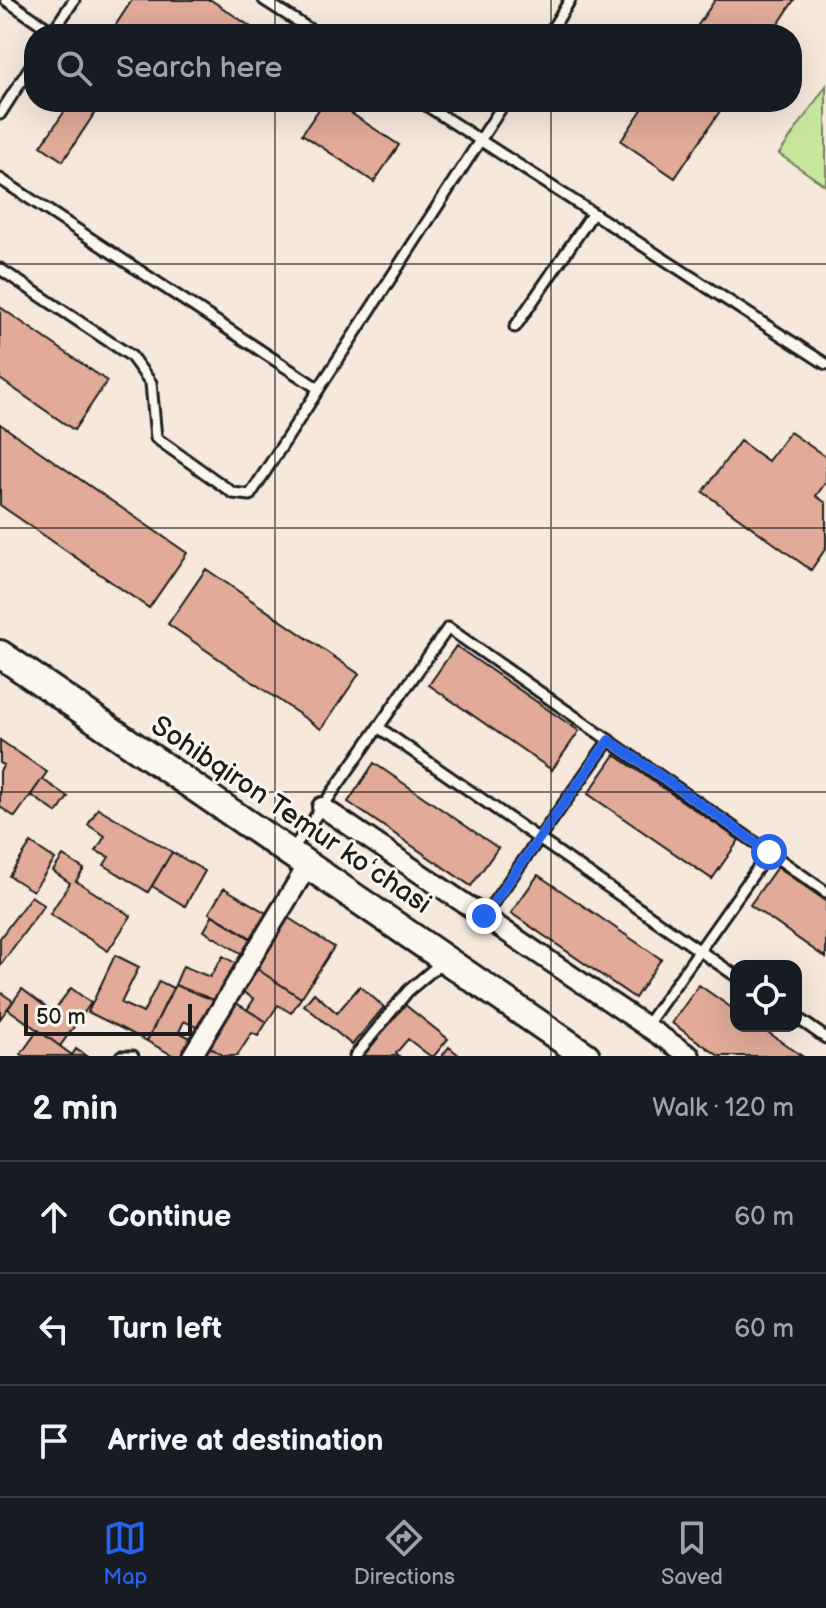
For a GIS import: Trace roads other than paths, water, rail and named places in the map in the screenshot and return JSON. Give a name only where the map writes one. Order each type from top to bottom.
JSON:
[{"type":"main road","name":"Sohibqiron Temur koʻchasi","points":[[0,654],[586,1056]]},
{"type":"street","points":[[322,807],[690,1056]]},
{"type":"street","points":[[192,1056],[299,859]]},
{"type":"lane","points":[[6,0],[39,24]]},
{"type":"lane","points":[[58,24],[74,0]]},
{"type":"lane","points":[[264,0],[301,24]]},
{"type":"lane","points":[[555,24],[570,0]]},
{"type":"lane","points":[[0,114],[24,77]]},
{"type":"lane","points":[[436,112],[826,364]]},
{"type":"lane","points":[[0,269],[131,356],[151,383],[156,438],[233,493],[250,495],[499,112]]},
{"type":"lane","points":[[0,179],[319,389]]},
{"type":"lane","points":[[515,327],[593,213]]},
{"type":"lane","points":[[299,859],[322,807],[448,628],[826,892]]},
{"type":"lane","points":[[378,727],[730,972]]},
{"type":"lane","points":[[484,916],[609,740]]},
{"type":"lane","points":[[646,1026],[769,852]]},
{"type":"lane","points":[[355,1056],[408,991],[445,960]]},
{"type":"lane","points":[[802,1021],[826,1038]]},
{"type":"lane","points":[[121,1056],[133,1056]]}]
